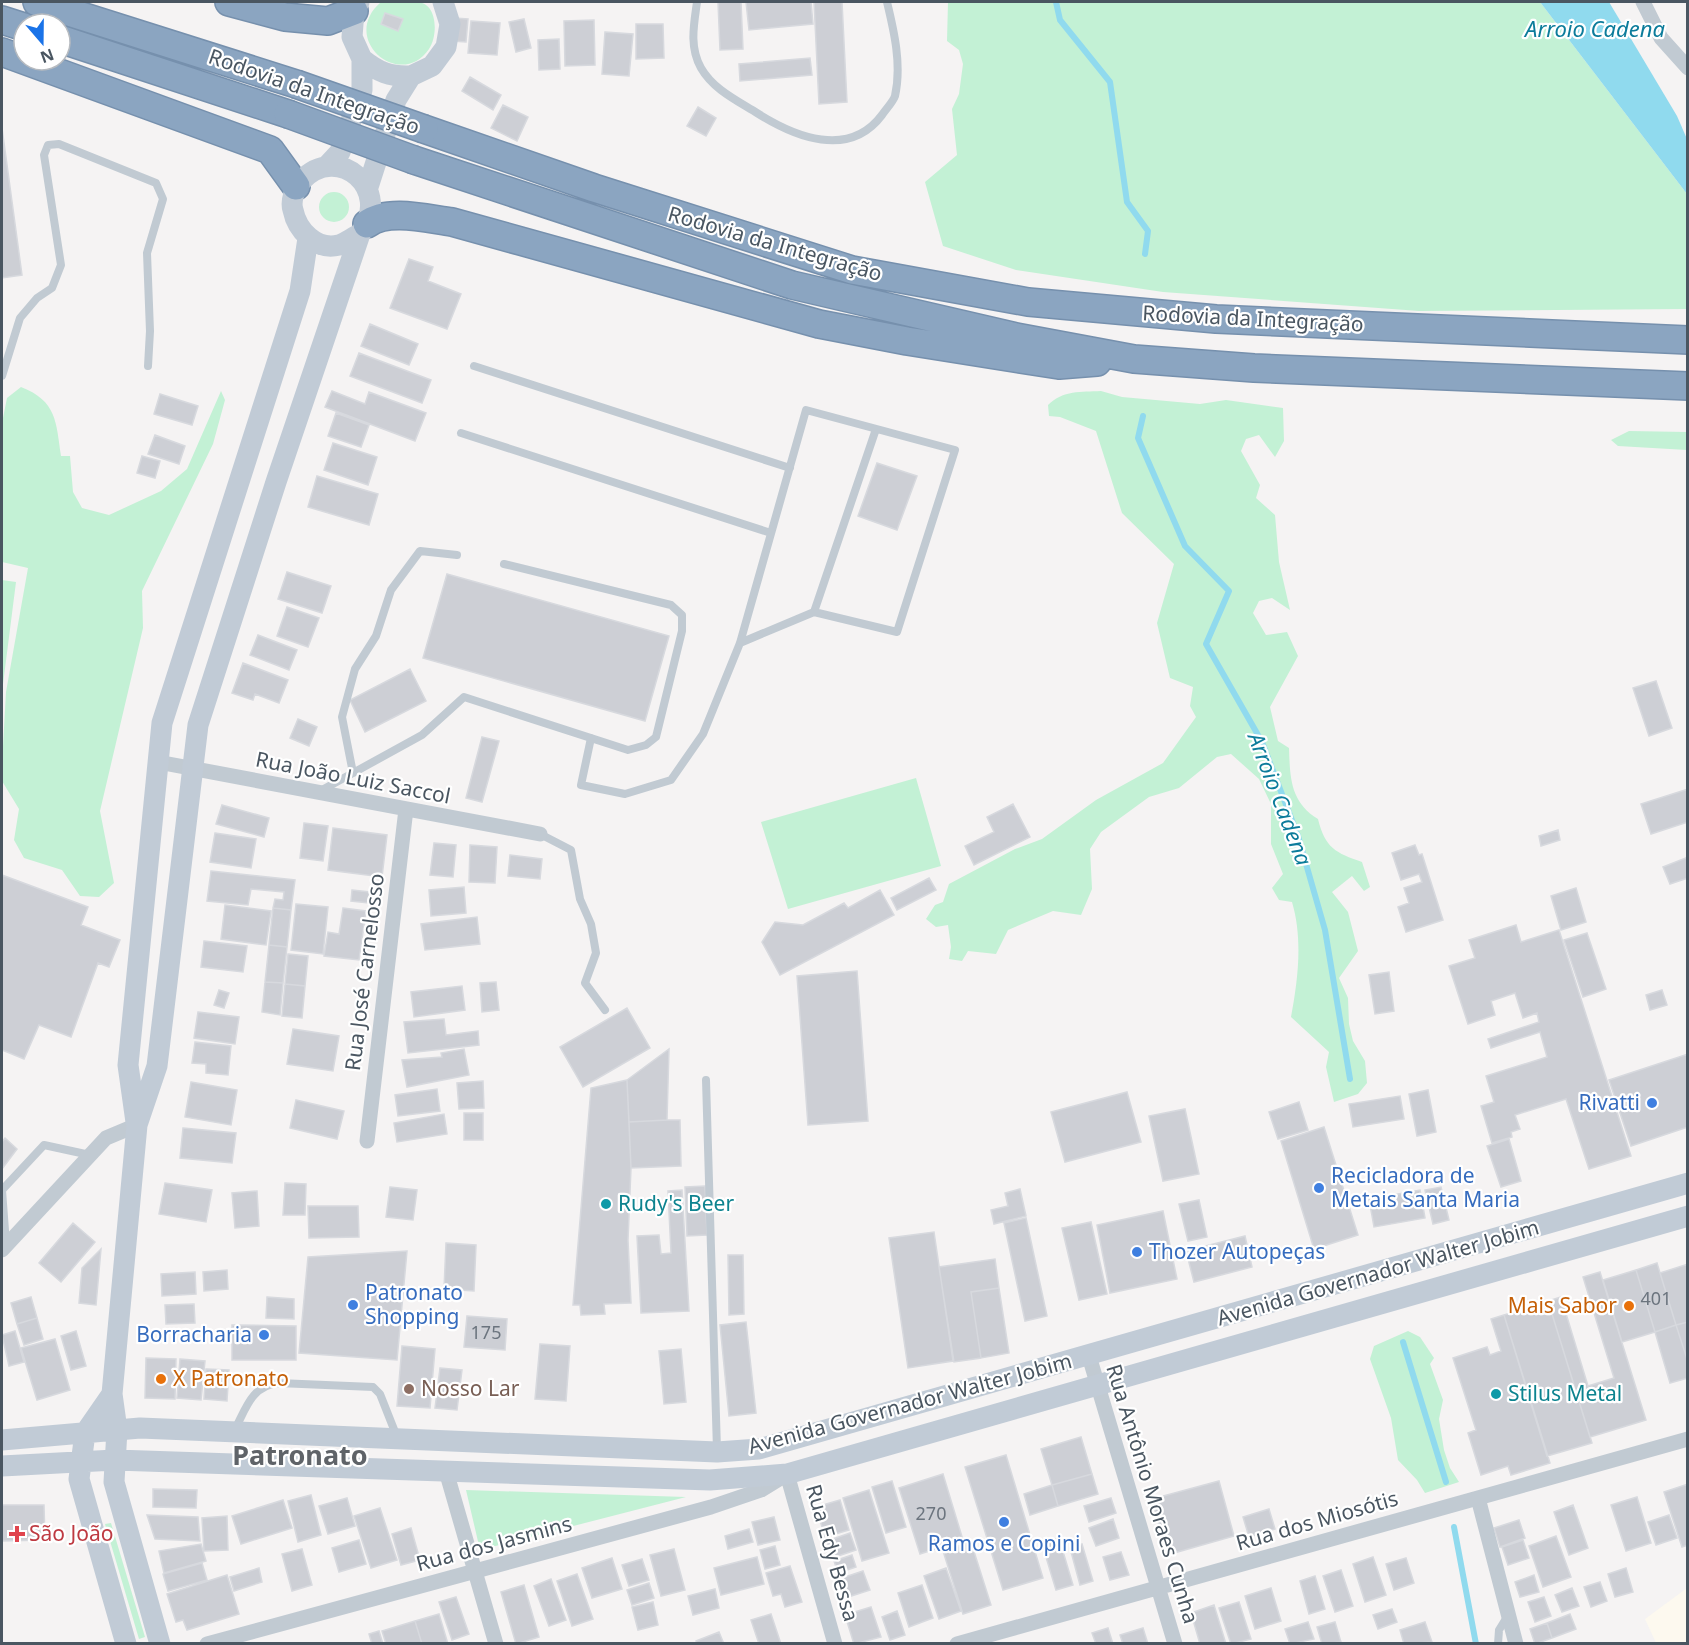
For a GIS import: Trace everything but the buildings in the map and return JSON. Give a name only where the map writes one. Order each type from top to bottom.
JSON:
[{"type":"highway","name":"Rodovia da Integração","points":[[37,2],[296,84],[606,192],[852,270],[1028,302],[1216,319],[1688,340]]},
{"type":"highway","points":[[229,2],[285,17],[328,21],[357,6]]},
{"type":"highway","name":"Rodovia da Integração","points":[[72,43],[288,114],[414,160],[792,285],[1016,337],[1134,359],[1254,368],[1688,387]]},
{"type":"highway","points":[[2,52],[270,150],[296,186]]},
{"type":"highway","points":[[363,229],[374,219],[402,216],[452,222],[819,324],[907,341],[1059,365],[1134,359]]},
{"type":"main road","points":[[362,59],[376,70],[393,76],[411,76],[432,66],[446,47],[450,24],[443,2]]},
{"type":"main road","points":[[327,166],[340,152],[362,90],[362,59],[352,37],[357,6]]},
{"type":"main road","points":[[368,187],[396,99],[411,76]]},
{"type":"main road","points":[[160,1644],[114,1482],[117,1430],[112,1394],[137,1125],[157,1066],[198,725],[276,482],[372,203],[368,187],[351,170],[327,166],[309,172],[296,186],[291,205],[296,223],[308,238],[322,244],[338,245],[363,229]]},
{"type":"main road","points":[[137,1125],[128,1065],[162,723],[300,291],[308,238]]},
{"type":"main road","name":"Avenida Governador Walter Jobim","points":[[2,1440],[140,1428],[717,1452],[759,1449],[1688,1183]]},
{"type":"main road","name":"Avenida Governador Walter Jobim","points":[[2,1467],[115,1461],[710,1480],[787,1474],[1688,1215]]},
{"type":"main road","points":[[1145,1340],[1153,1369]]},
{"type":"main road","points":[[112,1394],[85,1433],[79,1479],[126,1644]]},
{"type":"street","points":[[443,2],[448,2]]},
{"type":"street","points":[[1643,2],[1661,38],[1688,68]]},
{"type":"street","name":"Rua João Luiz Saccol","points":[[158,762],[540,834]]},
{"type":"street","name":"Rua José Carnelosso","points":[[367,1141],[406,809]]},
{"type":"street","points":[[4,1248],[106,1138],[137,1125]]},
{"type":"street","name":"Rua Antônio Moraes Cunha","points":[[1089,1356],[1175,1644]]},
{"type":"street","name":"Rua dos Miosótis","points":[[957,1644],[1688,1439]]},
{"type":"street","points":[[446,1471],[496,1644]]},
{"type":"street","name":"Rua dos Jasmins","points":[[207,1644],[711,1507],[761,1490],[787,1474]]},
{"type":"street","name":"Rua Edy Bessa","points":[[787,1474],[835,1644]]},
{"type":"street","points":[[1478,1498],[1516,1644]]},
{"type":"lane","points":[[697,2],[692,38],[699,66],[713,85],[784,130],[811,140],[852,138],[875,124],[895,98],[897,41],[887,2]]},
{"type":"lane","points":[[2,376],[21,318],[37,298],[52,288],[61,265],[44,155],[48,145],[59,144],[156,183],[163,199],[147,253],[150,331],[148,366]]},
{"type":"lane","points":[[474,366],[790,468]]},
{"type":"lane","points":[[591,738],[581,785],[625,794],[671,780],[703,734],[740,643],[807,410],[955,450],[897,632],[814,612],[740,643]]},
{"type":"lane","points":[[814,612],[876,429]]},
{"type":"lane","points":[[461,434],[771,533]]},
{"type":"lane","points":[[353,773],[342,717],[355,669],[376,636],[391,590],[420,551],[457,555]]},
{"type":"lane","points":[[318,792],[422,735],[464,697],[628,750],[646,745],[656,737],[682,631],[682,615],[671,605],[504,564]]},
{"type":"lane","points":[[540,834],[571,850],[580,899],[591,924],[596,953],[585,983],[605,1010]]},
{"type":"lane","points":[[706,1080],[717,1452]]},
{"type":"lane","points":[[4,1248],[2,1190],[23,1167],[44,1145],[91,1155]]},
{"type":"lane","points":[[234,1432],[253,1395],[266,1384],[373,1387],[384,1402],[398,1439]]},
{"type":"lane","points":[[1498,1644],[1499,1630],[1507,1616]]},
{"type":"shaded area","points":[[1687,1588],[1687,1643],[1656,1643],[1645,1619]]},
{"type":"green space","points":[[414,1],[425,4],[433,14],[435,29],[432,43],[417,61],[404,65],[390,62],[378,55],[370,44],[366,31],[370,16],[381,2]]},
{"type":"green space","points":[[948,2],[1540,2],[1687,194],[1687,309],[1419,311],[1163,292],[1016,270],[943,246],[925,182],[957,155],[952,109],[959,94],[963,64],[959,50],[947,41]]},
{"type":"green space","points":[[334,192],[340,193],[348,201],[348,213],[340,221],[334,222],[328,221],[320,213],[319,207],[320,201],[328,193]]},
{"type":"green space","points":[[21,387],[42,399],[53,414],[61,456],[70,456],[73,492],[82,508],[109,515],[161,491],[187,469],[221,391],[225,400],[213,444],[142,591],[143,628],[100,811],[114,883],[99,897],[80,896],[62,870],[24,858],[14,840],[19,809],[2,781],[6,692],[28,568],[2,562],[2,423],[7,398]]},
{"type":"green space","points":[[1101,391],[1122,397],[1200,404],[1226,400],[1283,408],[1284,441],[1275,457],[1259,435],[1246,439],[1241,451],[1260,485],[1256,498],[1275,515],[1279,562],[1290,610],[1272,598],[1259,601],[1253,613],[1266,635],[1287,632],[1298,656],[1270,707],[1278,741],[1289,748],[1293,788],[1302,805],[1318,819],[1328,843],[1345,856],[1362,862],[1370,887],[1364,891],[1352,876],[1332,892],[1348,912],[1358,951],[1339,978],[1348,998],[1349,1024],[1353,1041],[1365,1061],[1367,1083],[1358,1094],[1334,1102],[1326,1067],[1329,1052],[1291,1017],[1296,989],[1297,930],[1292,902],[1279,900],[1272,888],[1283,874],[1271,844],[1271,804],[1259,779],[1231,754],[1217,757],[1179,788],[1149,797],[1101,832],[1090,849],[1092,889],[1081,915],[1053,911],[1008,930],[996,954],[968,951],[962,961],[949,959],[951,947],[948,925],[936,927],[926,919],[935,905],[943,902],[949,884],[1015,849],[1042,839],[1096,800],[1163,763],[1196,717],[1190,706],[1193,687],[1170,678],[1157,623],[1174,564],[1122,513],[1096,431],[1060,417],[1049,416],[1048,405],[1066,394]]},
{"type":"green space","points":[[1629,431],[1687,432],[1687,450],[1618,446],[1611,440]]},
{"type":"green space","points":[[2,580],[16,582],[2,692]]},
{"type":"green space","points":[[916,778],[941,866],[788,909],[761,822]]},
{"type":"green space","points":[[1408,1331],[1420,1337],[1434,1358],[1430,1364],[1443,1400],[1439,1419],[1444,1450],[1450,1468],[1459,1482],[1425,1493],[1417,1480],[1398,1460],[1391,1418],[1370,1359],[1374,1346]]},
{"type":"green space","points":[[466,1490],[686,1497],[480,1550]]},
{"type":"green space","points":[[111,1523],[145,1637],[139,1639],[105,1524]]},
{"type":"water","name":"Arroio Cadena","points":[[1540,2],[1609,2],[1677,116],[1687,139],[1687,194]]},
{"type":"waterway","name":"Arroio Cadena","points":[[1056,2],[1060,20],[1110,82],[1127,202],[1148,231],[1145,254]]},
{"type":"waterway","name":"Arroio Cadena","points":[[1143,416],[1138,438],[1185,546],[1229,591],[1206,644],[1262,742],[1298,836],[1325,930],[1350,1079]]},
{"type":"waterway","name":"Arroio Cadena","points":[[1403,1342],[1446,1482]]},
{"type":"waterway","name":"Arroio Cadena","points":[[1454,1527],[1476,1644]]},
{"type":"place","name":"Rivatti","points":[[1652,1103]]},
{"type":"place","name":"Recicladora de Metais Santa Maria","points":[[1319,1188]]},
{"type":"place","name":"Rudy's Beer","points":[[606,1204]]},
{"type":"place","name":"Thozer Autopeças","points":[[1137,1252]]},
{"type":"place","name":"Patronato Shopping","points":[[353,1305]]},
{"type":"place","name":"Mais Sabor","points":[[1629,1306]]},
{"type":"place","name":"Borracharia","points":[[264,1335]]},
{"type":"place","name":"X Patronato","points":[[161,1379]]},
{"type":"place","name":"Nosso Lar","points":[[409,1389]]},
{"type":"place","name":"Stilus Metal","points":[[1496,1394]]},
{"type":"place","name":"Ramos e Copini","points":[[1004,1522]]},
{"type":"place","name":"São João","points":[[17,1534]]},
{"type":"district","name":"Patronato","points":[[300,1456]]}]
